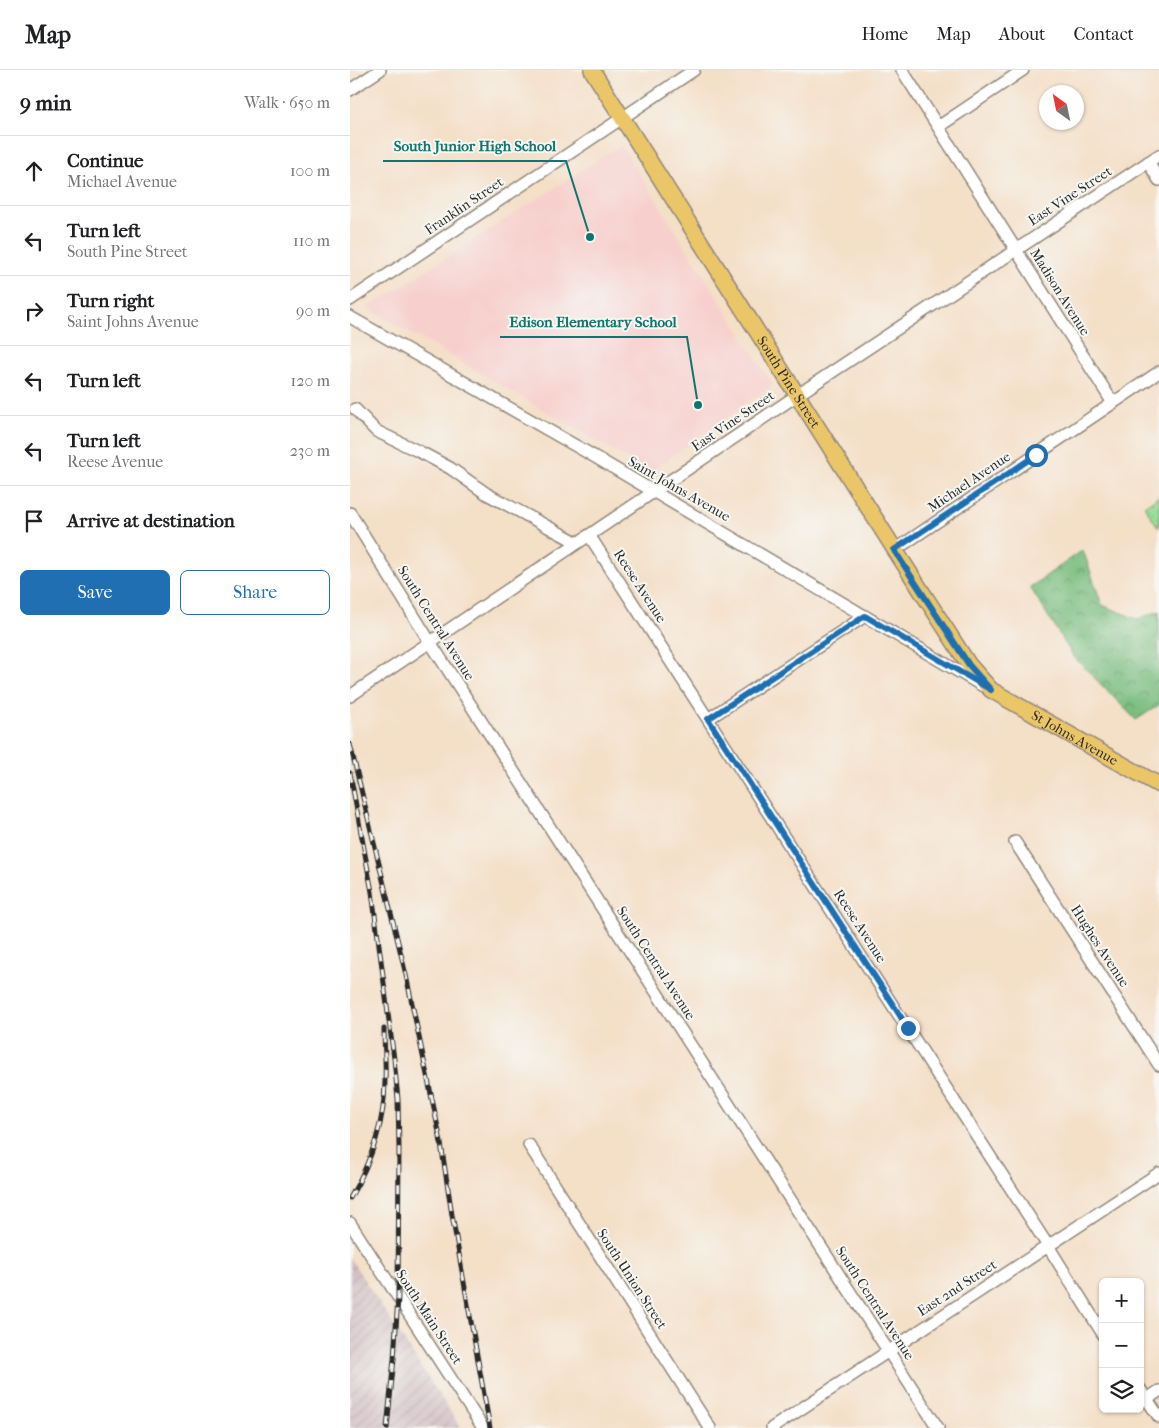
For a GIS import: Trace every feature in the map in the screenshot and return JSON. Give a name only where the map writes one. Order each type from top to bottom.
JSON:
[{"type":"main road","name":"South Pine Street","points":[[592,70],[894,550],[969,665],[991,690]]},
{"type":"main road","name":"St Johns Avenue","points":[[991,690],[1159,785]]},
{"type":"street","points":[[350,90],[380,70]]},
{"type":"street","name":"Franklin Street","points":[[350,300],[694,70]]},
{"type":"street","name":"Madison Avenue","points":[[902,70],[1113,403]]},
{"type":"street","points":[[938,127],[1023,70]]},
{"type":"street","name":"East Vine Street","points":[[350,696],[1159,155]]},
{"type":"street","points":[[1148,162],[1159,180]]},
{"type":"street","name":"Saint Johns Avenue","points":[[350,317],[654,492],[991,690]]},
{"type":"street","name":"Michael Avenue","points":[[894,550],[1159,372]]},
{"type":"street","points":[[355,409],[376,431],[422,452],[450,468],[487,494],[578,543]]},
{"type":"street","name":"South Central Avenue","points":[[350,513],[430,642],[938,1428]]},
{"type":"street","name":"Reese Avenue","points":[[589,535],[1099,1328]]},
{"type":"street","points":[[708,719],[865,616]]},
{"type":"street","name":"Hughes Avenue","points":[[1015,842],[1159,1065]]},
{"type":"street","name":"South Union Street","points":[[529,1145],[710,1428]]},
{"type":"street","name":"East 2nd Street","points":[[772,1428],[1159,1173]]},
{"type":"street","name":"South Main Street","points":[[350,1223],[483,1428]]},
{"type":"street","points":[[1159,1390],[1144,1394],[1159,1417]]},
{"type":"shaded area","points":[[621,145],[773,385],[650,472],[368,308]]},
{"type":"shaded area","points":[[350,1258],[461,1428],[350,1428]]},
{"type":"green space","points":[[1159,496],[1159,528],[1144,506]]},
{"type":"green space","points":[[1083,550],[1102,605],[1137,619],[1159,611],[1159,705],[1136,720],[1073,656],[1030,587]]},
{"type":"railway","points":[[350,744],[406,975],[440,1137],[490,1428]]},
{"type":"railway","points":[[350,773],[372,892],[398,1099],[398,1297],[387,1428]]},
{"type":"railway","points":[[350,1198],[370,1156],[379,1126],[384,1095],[384,1029]]},
{"type":"place","name":"South Junior High School","points":[[590,237]]},
{"type":"place","name":"Edison Elementary School","points":[[698,405]]},
{"type":"route","points":[[908,1028],[708,719],[865,616],[991,690],[969,665],[894,550],[1036,455]]}]
